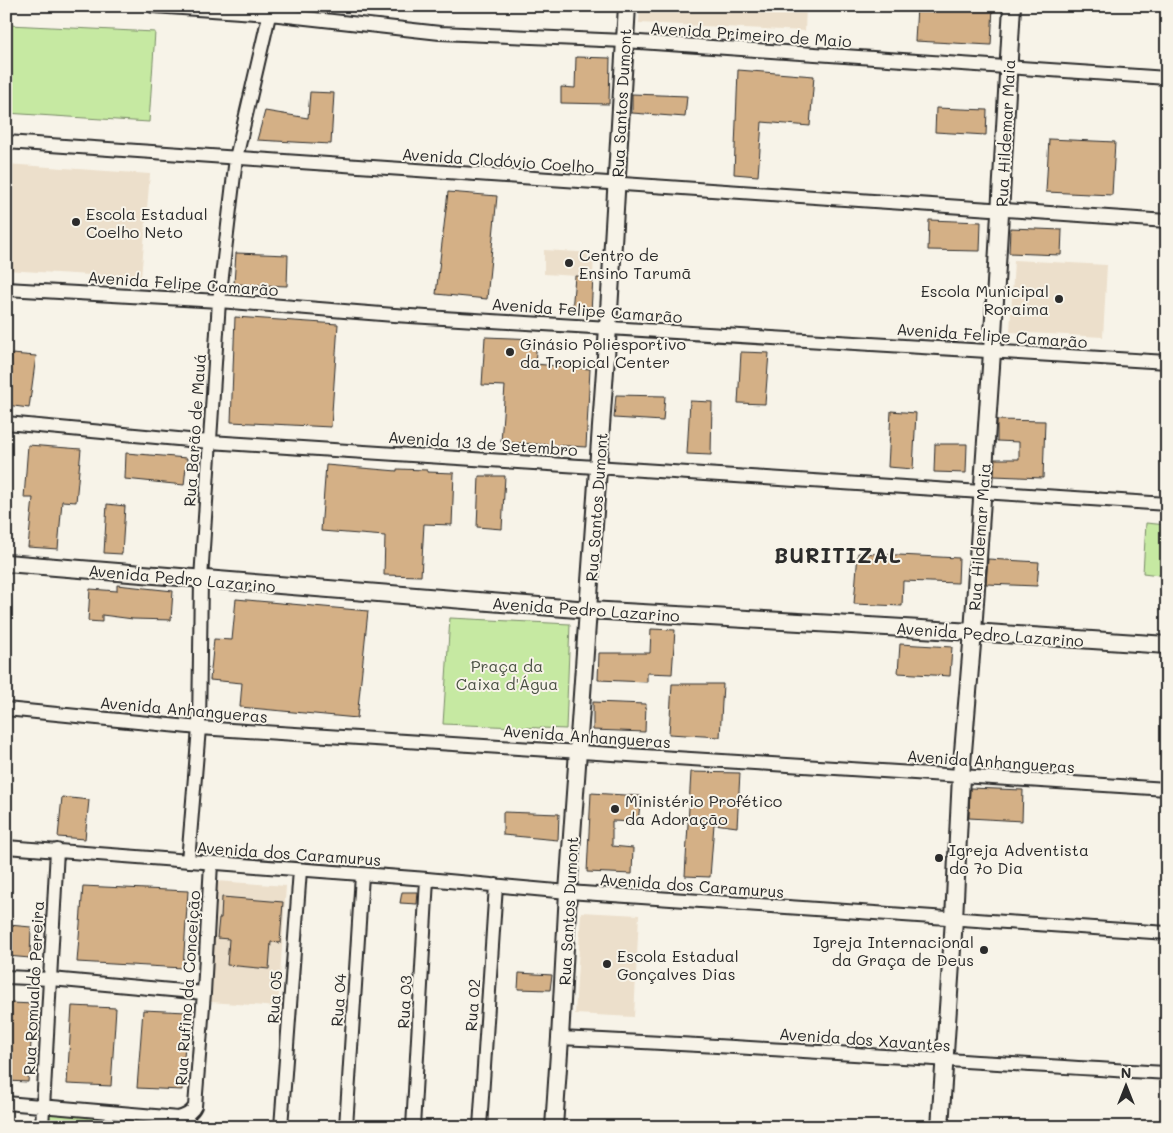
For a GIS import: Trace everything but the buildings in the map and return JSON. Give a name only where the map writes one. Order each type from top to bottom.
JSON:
[{"type":"main road","name":"Rua Santos Dumont","points":[[554,1127],[568,892],[608,328],[627,6]]},
{"type":"main road","name":"Rua Hildemar Maia","points":[[940,1127],[954,919],[961,776],[992,352],[1012,6]]},
{"type":"main road","name":"Avenida Pedro Lazarino","points":[[6,563],[589,610],[973,632],[1167,646]]},
{"type":"street","name":"Avenida Primeiro de Maio","points":[[153,6],[270,10],[440,33],[625,42],[1167,78]]},
{"type":"street","name":"Rua Barão de Mauá","points":[[188,861],[199,728],[201,579],[219,301],[236,158],[270,10]]},
{"type":"street","name":"Avenida Clodóvio Coelho","points":[[6,142],[1167,221]]},
{"type":"street","name":"Avenida Felipe Camarão","points":[[6,289],[1167,362]]},
{"type":"street","name":"Avenida 13 de Setembro","points":[[6,423],[210,442],[1167,504]]},
{"type":"street","name":"Avenida Anhangueras","points":[[6,709],[199,728],[1167,789]]},
{"type":"street","name":"Avenida dos Caramurus","points":[[6,847],[427,879],[568,892],[1167,933]]},
{"type":"street","name":"Rua Romualdo Pereira","points":[[42,1127],[57,850]]},
{"type":"street","name":"Rua Rufino da Conceição","points":[[187,1115],[195,1106],[204,993],[211,863]]},
{"type":"street","name":"Rua 05","points":[[280,1127],[300,870]]},
{"type":"street","name":"Rua 04","points":[[346,1127],[362,875]]},
{"type":"street","name":"Rua 03","points":[[414,1127],[427,879]]},
{"type":"street","name":"Rua 02","points":[[480,1127],[496,885]]},
{"type":"street","points":[[6,977],[50,979],[204,993]]},
{"type":"street","name":"Avenida dos Xavantes","points":[[560,1038],[712,1045],[1167,1073]]},
{"type":"street","points":[[6,1103],[178,1118],[187,1115],[193,1127]]},
{"type":"shaded area","points":[[640,6],[806,6],[805,31],[639,23]]},
{"type":"shaded area","name":"Escola Estadual Coelho Neto","points":[[6,164],[150,174],[141,278],[6,270]]},
{"type":"shaded area","name":"Centro de Ensino Tarumã","points":[[544,250],[594,253],[593,277],[544,274]]},
{"type":"shaded area","name":"Escola Municipal Roraima","points":[[1014,260],[1107,265],[1103,337],[1010,332]]},
{"type":"shaded area","points":[[217,881],[286,886],[278,1007],[210,1002]]},
{"type":"shaded area","name":"Escola Estadual Gonçalves Dias","points":[[581,912],[639,915],[634,1017],[575,1014]]},
{"type":"green space","points":[[9,25],[155,32],[149,122],[6,113],[6,40]]},
{"type":"green space","points":[[1146,523],[1167,525],[1167,576],[1143,573]]},
{"type":"green space","name":"Praça da Caixa d'Água","points":[[450,618],[570,624],[566,729],[443,724]]},
{"type":"green space","points":[[52,1110],[208,1124],[208,1127],[46,1127],[47,1114]]},
{"type":"place","name":"Escola Estadual Coelho Neto","points":[[76,222]]},
{"type":"place","name":"Centro de Ensino Tarumã","points":[[569,263]]},
{"type":"place","name":"Escola Municipal Roraima","points":[[1059,299]]},
{"type":"place","name":"Ginásio Poliesportivo da Tropical Center","points":[[510,352]]},
{"type":"place","name":"Ministério Profético da Adoração","points":[[615,809]]},
{"type":"place","name":"Igreja Adventista do 7o Dia","points":[[939,858]]},
{"type":"place","name":"Igreja Internacional da Graça de Deus","points":[[984,950]]},
{"type":"place","name":"Escola Estadual Gonçalves Dias","points":[[607,964]]},
{"type":"district","name":"BURITIZAL","points":[[838,554]]}]
